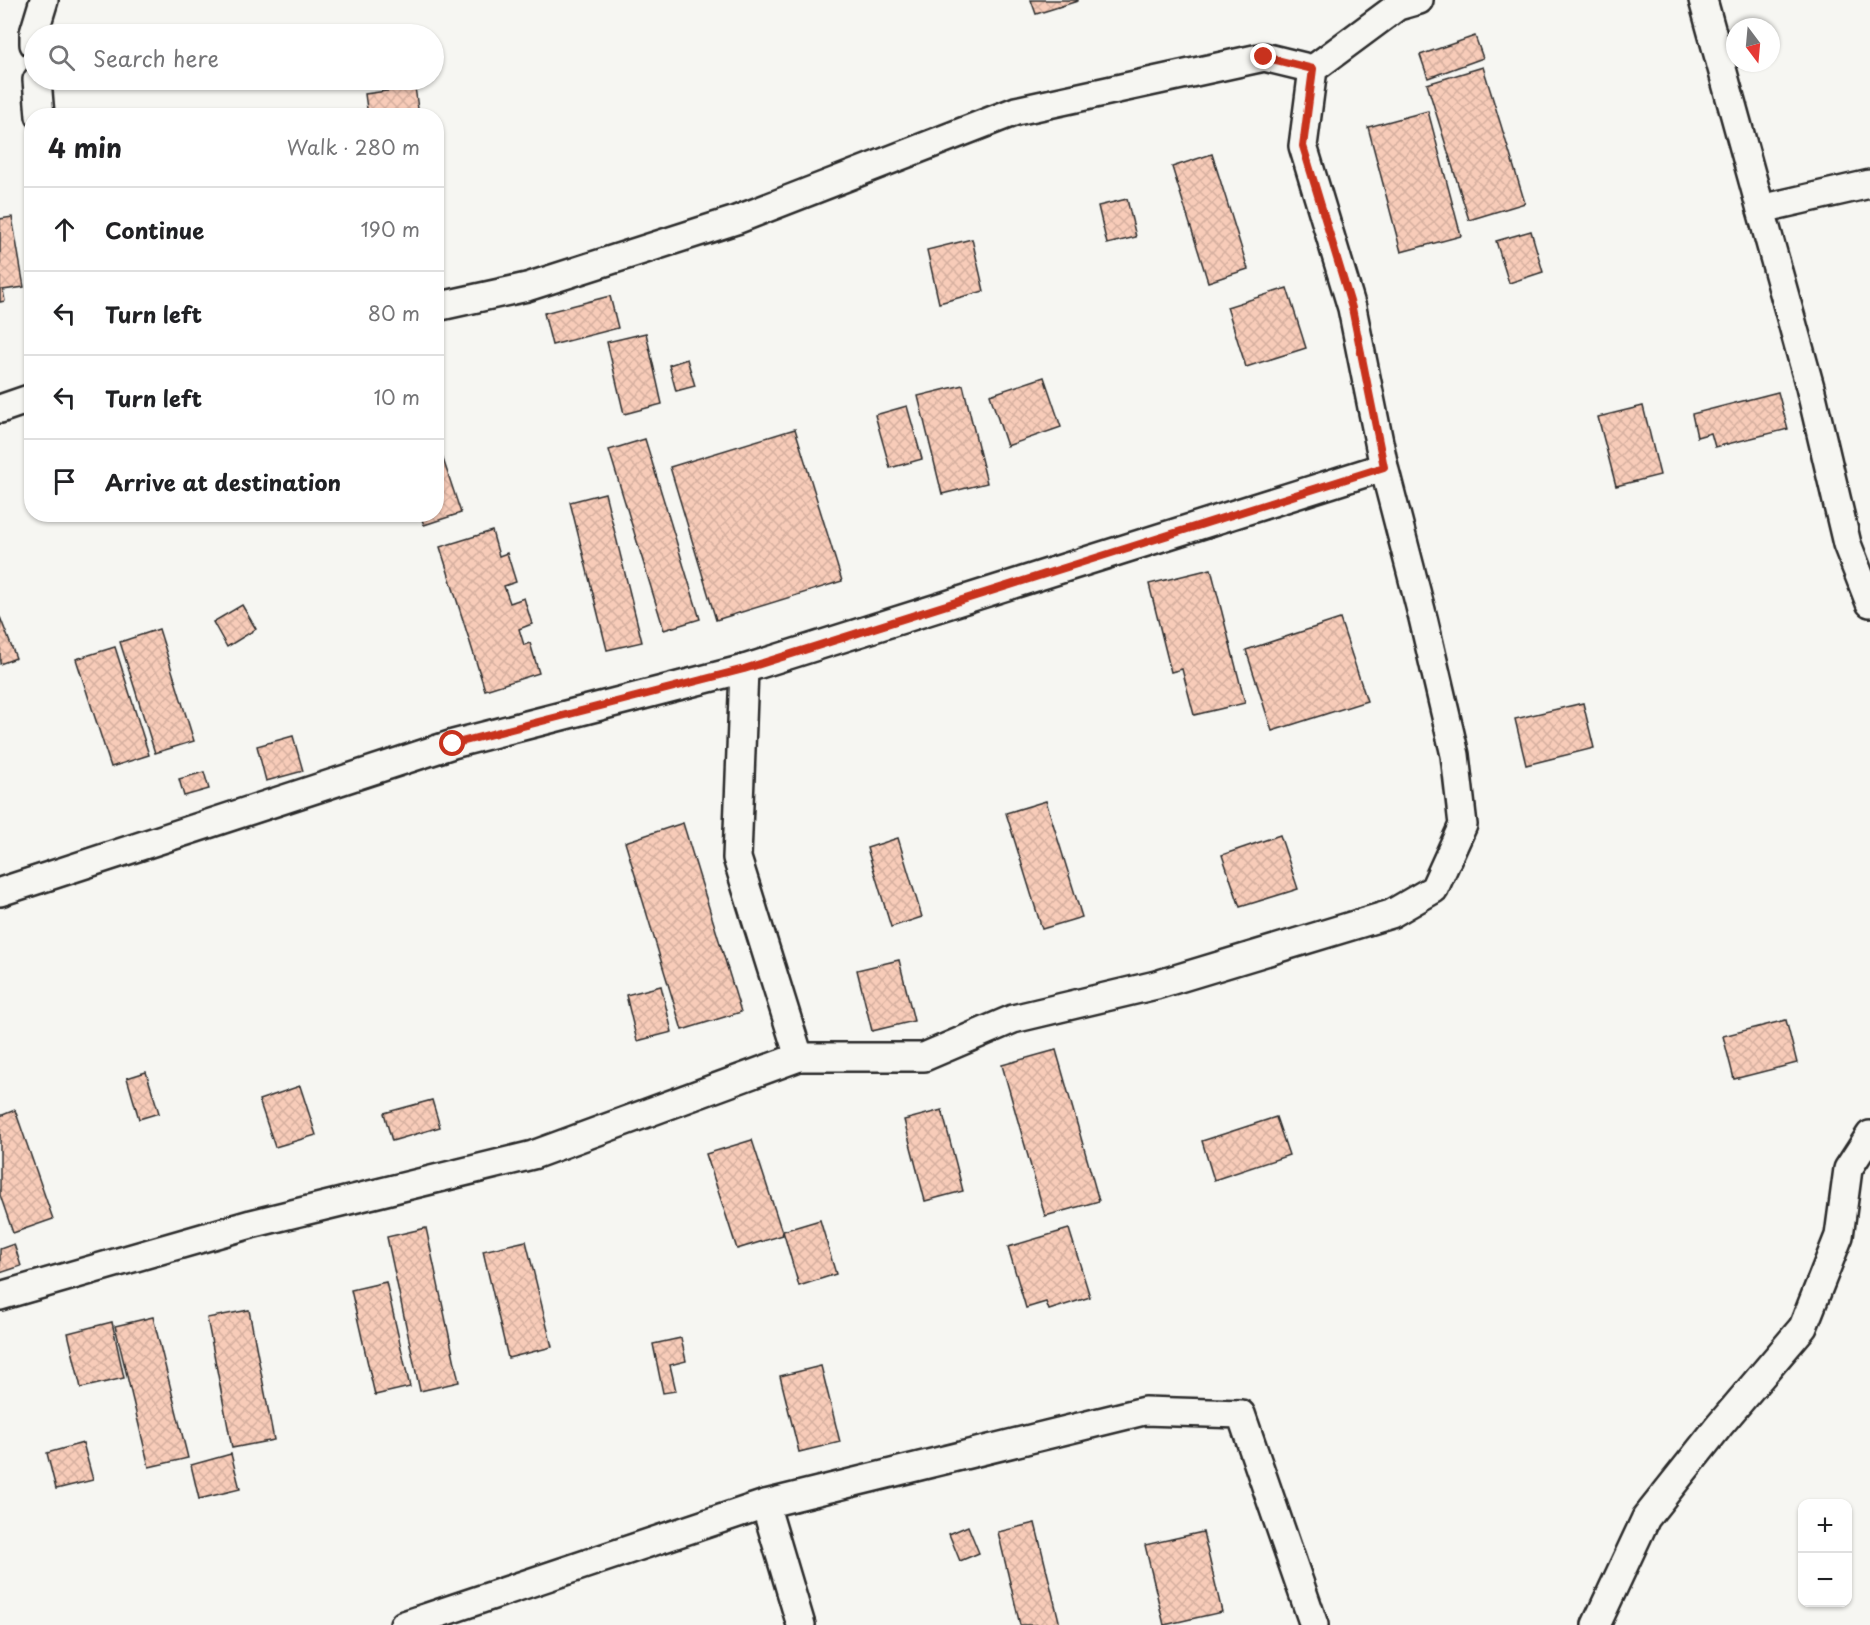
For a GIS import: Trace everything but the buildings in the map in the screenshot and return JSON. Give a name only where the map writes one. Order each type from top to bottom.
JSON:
[{"type":"street","points":[[37,24],[44,0]]},
{"type":"street","points":[[0,1296],[251,1224],[533,1155],[799,1057],[924,1057],[1013,1019],[1156,985],[1390,914],[1434,889],[1463,825],[1455,755],[1384,467],[1352,308],[1303,146],[1313,69],[1398,6],[1419,0]]},
{"type":"street","points":[[1703,0],[1810,387],[1847,544],[1870,603]]},
{"type":"street","points":[[444,305],[526,287],[736,220],[1016,111],[1264,57],[1313,69]]},
{"type":"street","points":[[38,90],[39,108]]},
{"type":"street","points":[[1761,209],[1870,184]]},
{"type":"street","points":[[0,409],[24,401]]},
{"type":"street","points":[[0,892],[453,744],[744,669],[1384,467]]},
{"type":"street","points":[[744,669],[737,858],[799,1057]]},
{"type":"street","points":[[1596,1625],[1646,1518],[1719,1426],[1803,1327],[1839,1236],[1848,1169],[1870,1135]]},
{"type":"street","points":[[404,1625],[765,1504],[1144,1411],[1241,1414],[1314,1625]]},
{"type":"street","points":[[765,1504],[801,1625]]},
{"type":"route","points":[[453,744],[744,669],[1384,467],[1352,308],[1303,146],[1313,69],[1264,57]]}]
